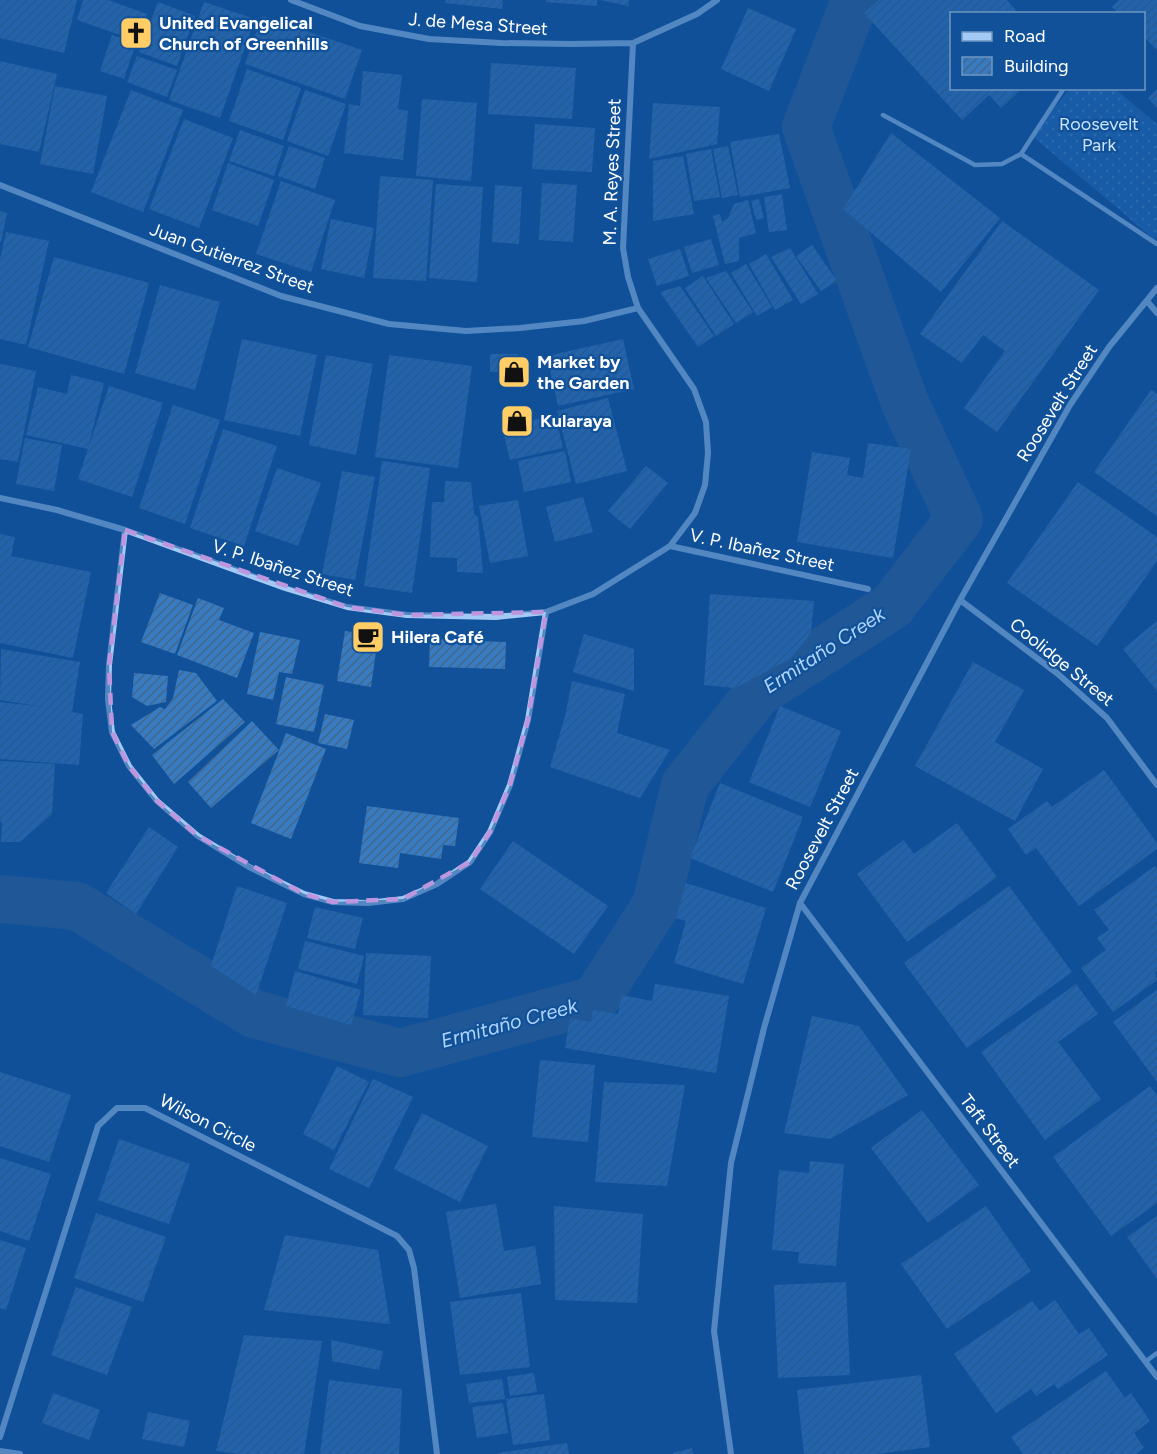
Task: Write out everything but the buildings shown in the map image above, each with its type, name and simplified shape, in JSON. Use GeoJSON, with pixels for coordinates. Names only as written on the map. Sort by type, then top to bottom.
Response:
{"type":"FeatureCollection","features":[{"type":"Feature","properties":{"kind":"street","name":"J. de Mesa Street"},"geometry":{"type":"LineString","coordinates":[[291,0],[360,26],[429,39],[501,43],[633,43]]}},
{"type":"Feature","properties":{"kind":"street"},"geometry":{"type":"LineString","coordinates":[[633,43],[697,14],[717,0]]}},
{"type":"Feature","properties":{"kind":"street","name":"M. A. Reyes Street"},"geometry":{"type":"LineString","coordinates":[[633,43],[623,248],[628,277],[638,308],[694,389],[705,422],[708,453],[705,485],[695,513],[670,546]]}},
{"type":"Feature","properties":{"kind":"street","name":"Juan Gutierrez Street"},"geometry":{"type":"LineString","coordinates":[[0,185],[281,296],[389,324],[466,331],[520,328],[584,321],[638,308]]}},
{"type":"Feature","properties":{"kind":"street","name":"Roosevelt Street"},"geometry":{"type":"LineString","coordinates":[[730,1454],[714,1330],[731,1163],[764,1028],[800,903],[960,600],[1070,405],[1109,347],[1157,288]]}},
{"type":"Feature","properties":{"kind":"street"},"geometry":{"type":"LineString","coordinates":[[1147,301],[1157,313]]}},
{"type":"Feature","properties":{"kind":"street","name":"V. P. Ibañez Street"},"geometry":{"type":"LineString","coordinates":[[0,498],[57,510],[125,530],[285,588],[347,607],[407,615],[496,617],[546,612],[593,594],[670,546],[868,589]]}},
{"type":"Feature","properties":{"kind":"street"},"geometry":{"type":"LineString","coordinates":[[125,530],[109,665],[108,699],[112,732],[129,766],[157,801],[198,836],[249,867],[304,894],[333,902],[368,903],[403,899],[437,884],[470,862],[490,832],[510,785],[528,720],[546,612]]}},
{"type":"Feature","properties":{"kind":"street","name":"Coolidge Street"},"geometry":{"type":"LineString","coordinates":[[960,600],[1058,674],[1107,718],[1157,785]]}},
{"type":"Feature","properties":{"kind":"street","name":"Taft Street"},"geometry":{"type":"LineString","coordinates":[[800,903],[1157,1377]]}},
{"type":"Feature","properties":{"kind":"street","name":"Wilson Circle"},"geometry":{"type":"LineString","coordinates":[[0,1437],[98,1126],[117,1108],[145,1108],[397,1236],[409,1250],[414,1268],[437,1454]]}},
{"type":"Feature","properties":{"kind":"street"},"geometry":{"type":"LineString","coordinates":[[0,1451],[20,1454]]}},
{"type":"Feature","properties":{"kind":"lane"},"geometry":{"type":"LineString","coordinates":[[883,115],[975,165],[1002,164],[1021,154],[1063,90]]}},
{"type":"Feature","properties":{"kind":"lane"},"geometry":{"type":"LineString","coordinates":[[1021,154],[1157,244]]}},
{"type":"Feature","properties":{"kind":"lane"},"geometry":{"type":"LineString","coordinates":[[1145,1362],[1157,1353]]}},
{"type":"Feature","properties":{"kind":"highlighted area"},"geometry":{"type":"Polygon","coordinates":[[[125,530],[347,607],[407,615],[546,612],[528,720],[510,785],[490,832],[470,862],[403,899],[333,902],[304,894],[198,836],[157,801],[129,766],[112,732],[109,665],[125,530]]]}},
{"type":"Feature","properties":{"kind":"green space","name":"Roosevelt Park"},"geometry":{"type":"Polygon","coordinates":[[[1069,90],[1116,90],[1157,124],[1157,238],[1155,240],[1031,135],[1069,90]]]}},
{"type":"Feature","properties":{"kind":"waterway","name":"Ermitaño Creek"},"geometry":{"type":"LineString","coordinates":[[0,899],[77,906],[254,1014],[400,1053],[595,1000],[656,905],[685,785],[757,694],[892,606],[959,519],[905,403],[806,127],[855,0]]}},
{"type":"Feature","properties":{"kind":"place","name":"United Evangelical Church of Greenhills"},"geometry":{"type":"Point","coordinates":[136,33]}},
{"type":"Feature","properties":{"kind":"place","name":"Market by the Garden"},"geometry":{"type":"Point","coordinates":[514,372]}},
{"type":"Feature","properties":{"kind":"place","name":"Kularaya"},"geometry":{"type":"Point","coordinates":[517,421]}},
{"type":"Feature","properties":{"kind":"place","name":"Hilera Café"},"geometry":{"type":"Point","coordinates":[368,637]}}]}
